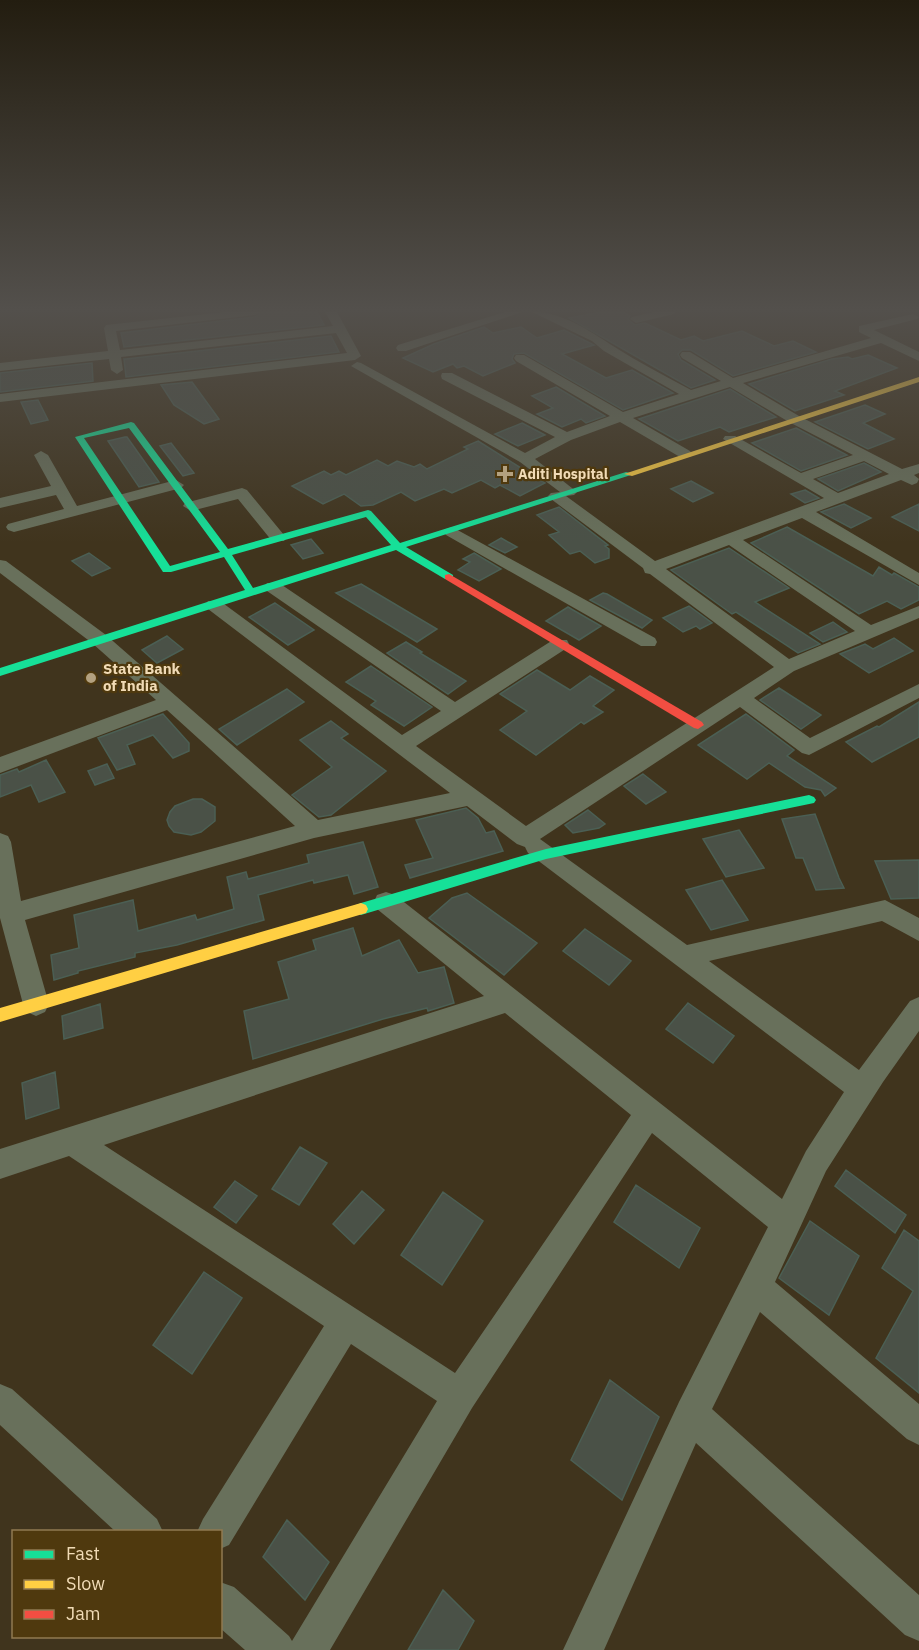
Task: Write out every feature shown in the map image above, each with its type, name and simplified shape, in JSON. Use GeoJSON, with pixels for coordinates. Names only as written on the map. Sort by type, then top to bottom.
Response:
{"type":"FeatureCollection","features":[{"type":"Feature","properties":{"kind":"street"},"geometry":{"type":"LineString","coordinates":[[0,398],[76,389]]}},
{"type":"Feature","properties":{"kind":"street"},"geometry":{"type":"LineString","coordinates":[[397,389],[525,459],[651,568],[787,667]]}},
{"type":"Feature","properties":{"kind":"street"},"geometry":{"type":"LineString","coordinates":[[471,389],[566,437]]}},
{"type":"Feature","properties":{"kind":"street"},"geometry":{"type":"LineString","coordinates":[[573,389],[685,454]]}},
{"type":"Feature","properties":{"kind":"street"},"geometry":{"type":"LineString","coordinates":[[680,389],[690,395]]}},
{"type":"Feature","properties":{"kind":"street"},"geometry":{"type":"LineString","coordinates":[[525,459],[566,437],[708,389]]}},
{"type":"Feature","properties":{"kind":"street"},"geometry":{"type":"LineString","coordinates":[[741,389],[794,419],[919,483]]}},
{"type":"Feature","properties":{"kind":"street"},"geometry":{"type":"LineString","coordinates":[[0,672],[99,639],[452,532],[888,389]]}},
{"type":"Feature","properties":{"kind":"street"},"geometry":{"type":"LineString","coordinates":[[432,409],[482,395]]}},
{"type":"Feature","properties":{"kind":"street"},"geometry":{"type":"LineString","coordinates":[[251,592],[226,553],[131,425],[79,437],[167,570],[226,553],[278,538],[368,513],[398,547],[698,725]]}},
{"type":"Feature","properties":{"kind":"street"},"geometry":{"type":"LineString","coordinates":[[730,439],[837,499]]}},
{"type":"Feature","properties":{"kind":"street"},"geometry":{"type":"LineString","coordinates":[[41,455],[73,512]]}},
{"type":"Feature","properties":{"kind":"street"},"geometry":{"type":"LineString","coordinates":[[801,478],[867,455]]}},
{"type":"Feature","properties":{"kind":"street"},"geometry":{"type":"LineString","coordinates":[[651,568],[919,468]]}},
{"type":"Feature","properties":{"kind":"street"},"geometry":{"type":"LineString","coordinates":[[14,527],[176,485]]}},
{"type":"Feature","properties":{"kind":"street"},"geometry":{"type":"LineString","coordinates":[[0,503],[60,489]]}},
{"type":"Feature","properties":{"kind":"street"},"geometry":{"type":"LineString","coordinates":[[191,506],[242,494],[278,538]]}},
{"type":"Feature","properties":{"kind":"street"},"geometry":{"type":"LineString","coordinates":[[804,512],[919,580]]}},
{"type":"Feature","properties":{"kind":"street"},"geometry":{"type":"LineString","coordinates":[[452,532],[648,642]]}},
{"type":"Feature","properties":{"kind":"street"},"geometry":{"type":"LineString","coordinates":[[731,539],[869,632]]}},
{"type":"Feature","properties":{"kind":"street"},"geometry":{"type":"LineString","coordinates":[[0,565],[99,639],[314,829]]}},
{"type":"Feature","properties":{"kind":"street"},"geometry":{"type":"LineString","coordinates":[[273,587],[455,711]]}},
{"type":"Feature","properties":{"kind":"street"},"geometry":{"type":"LineString","coordinates":[[214,605],[400,746],[863,1089]]}},
{"type":"Feature","properties":{"kind":"street"},"geometry":{"type":"LineString","coordinates":[[525,838],[787,667],[919,611]]}},
{"type":"Feature","properties":{"kind":"street"},"geometry":{"type":"LineString","coordinates":[[400,746],[560,644]]}},
{"type":"Feature","properties":{"kind":"street"},"geometry":{"type":"LineString","coordinates":[[741,698],[809,748],[919,690]]}},
{"type":"Feature","properties":{"kind":"street"},"geometry":{"type":"LineString","coordinates":[[0,765],[170,702]]}},
{"type":"Feature","properties":{"kind":"street"},"geometry":{"type":"LineString","coordinates":[[11,914],[314,829],[470,797]]}},
{"type":"Feature","properties":{"kind":"street"},"geometry":{"type":"LineString","coordinates":[[0,1015],[546,854],[809,800]]}},
{"type":"Feature","properties":{"kind":"street"},"geometry":{"type":"LineString","coordinates":[[0,842],[11,914],[36,1004]]}},
{"type":"Feature","properties":{"kind":"street"},"geometry":{"type":"LineString","coordinates":[[386,902],[787,1223]]}},
{"type":"Feature","properties":{"kind":"street"},"geometry":{"type":"LineString","coordinates":[[684,956],[885,910],[919,912]]}},
{"type":"Feature","properties":{"kind":"street"},"geometry":{"type":"LineString","coordinates":[[885,910],[919,931]]}},
{"type":"Feature","properties":{"kind":"street"},"geometry":{"type":"LineString","coordinates":[[0,1164],[508,1000]]}},
{"type":"Feature","properties":{"kind":"street"},"geometry":{"type":"LineString","coordinates":[[583,1650],[691,1414],[756,1287],[816,1161],[919,1009]]}},
{"type":"Feature","properties":{"kind":"street"},"geometry":{"type":"LineString","coordinates":[[308,1650],[460,1396],[649,1113]]}},
{"type":"Feature","properties":{"kind":"street"},"geometry":{"type":"LineString","coordinates":[[72,1141],[460,1396]]}},
{"type":"Feature","properties":{"kind":"street"},"geometry":{"type":"LineString","coordinates":[[756,1287],[919,1427]]}},
{"type":"Feature","properties":{"kind":"street"},"geometry":{"type":"LineString","coordinates":[[217,1530],[346,1320]]}},
{"type":"Feature","properties":{"kind":"street"},"geometry":{"type":"LineString","coordinates":[[0,1401],[142,1530]]}},
{"type":"Feature","properties":{"kind":"street"},"geometry":{"type":"LineString","coordinates":[[691,1414],[919,1621]]}},
{"type":"Feature","properties":{"kind":"street"},"geometry":{"type":"LineString","coordinates":[[222,1603],[275,1650]]}},
{"type":"Feature","properties":{"kind":"building"},"geometry":{"type":"Polygon","coordinates":[[[0,389],[25,389],[0,392],[0,389]]]}},
{"type":"Feature","properties":{"kind":"building"},"geometry":{"type":"Polygon","coordinates":[[[164,389],[197,389],[219,419],[204,424],[174,405],[164,389]]]}},
{"type":"Feature","properties":{"kind":"building"},"geometry":{"type":"Polygon","coordinates":[[[551,389],[559,389],[605,416],[586,423],[581,419],[562,427],[537,414],[553,408],[532,396],[551,389]]]}},
{"type":"Feature","properties":{"kind":"building"},"geometry":{"type":"Polygon","coordinates":[[[587,389],[666,389],[673,393],[623,410],[587,389]]]}},
{"type":"Feature","properties":{"kind":"building"},"geometry":{"type":"Polygon","coordinates":[[[730,389],[776,417],[729,432],[720,427],[678,441],[639,419],[730,389]]]}},
{"type":"Feature","properties":{"kind":"building"},"geometry":{"type":"Polygon","coordinates":[[[758,389],[840,389],[835,391],[844,395],[795,411],[758,389]]]}},
{"type":"Feature","properties":{"kind":"building"},"geometry":{"type":"Polygon","coordinates":[[[38,400],[48,420],[31,424],[21,402],[38,400]]]}},
{"type":"Feature","properties":{"kind":"building"},"geometry":{"type":"Polygon","coordinates":[[[865,405],[885,414],[863,423],[894,439],[868,449],[815,422],[865,405]]]}},
{"type":"Feature","properties":{"kind":"building"},"geometry":{"type":"Polygon","coordinates":[[[522,423],[545,435],[518,446],[495,434],[522,423]]]}},
{"type":"Feature","properties":{"kind":"building"},"geometry":{"type":"Polygon","coordinates":[[[796,428],[847,455],[801,471],[752,443],[796,428]]]}},
{"type":"Feature","properties":{"kind":"building"},"geometry":{"type":"Polygon","coordinates":[[[127,437],[159,482],[139,487],[108,441],[127,437]]]}},
{"type":"Feature","properties":{"kind":"building"},"geometry":{"type":"Polygon","coordinates":[[[478,441],[545,483],[520,496],[500,485],[495,488],[481,480],[452,493],[444,489],[415,501],[401,492],[373,505],[361,506],[344,494],[323,504],[292,486],[324,471],[331,475],[339,471],[346,475],[377,460],[388,466],[397,461],[414,467],[420,464],[427,469],[468,449],[464,447],[478,441]]]}},
{"type":"Feature","properties":{"kind":"building"},"geometry":{"type":"Polygon","coordinates":[[[171,443],[194,473],[183,476],[160,446],[171,443]]]}},
{"type":"Feature","properties":{"kind":"building"},"geometry":{"type":"Polygon","coordinates":[[[864,463],[881,472],[838,491],[818,479],[864,463]]]}},
{"type":"Feature","properties":{"kind":"building"},"geometry":{"type":"Polygon","coordinates":[[[691,481],[713,493],[693,502],[671,489],[691,481]]]}},
{"type":"Feature","properties":{"kind":"building"},"geometry":{"type":"Polygon","coordinates":[[[805,490],[819,498],[805,503],[791,494],[805,490]]]}},
{"type":"Feature","properties":{"kind":"building"},"geometry":{"type":"Polygon","coordinates":[[[844,504],[871,518],[851,528],[821,512],[844,504]]]}},
{"type":"Feature","properties":{"kind":"building"},"geometry":{"type":"Polygon","coordinates":[[[919,504],[919,531],[892,517],[919,504]]]}},
{"type":"Feature","properties":{"kind":"building"},"geometry":{"type":"Polygon","coordinates":[[[559,507],[608,545],[605,546],[609,549],[609,558],[595,563],[580,551],[570,554],[549,535],[559,532],[537,515],[559,507]]]}},
{"type":"Feature","properties":{"kind":"building"},"geometry":{"type":"Polygon","coordinates":[[[787,527],[873,576],[879,567],[892,575],[894,573],[919,587],[919,600],[901,609],[887,601],[859,614],[751,543],[787,527]]]}},
{"type":"Feature","properties":{"kind":"building"},"geometry":{"type":"Polygon","coordinates":[[[501,538],[517,547],[505,553],[489,545],[501,538]]]}},
{"type":"Feature","properties":{"kind":"building"},"geometry":{"type":"Polygon","coordinates":[[[311,539],[323,553],[303,559],[291,545],[311,539]]]}},
{"type":"Feature","properties":{"kind":"building"},"geometry":{"type":"Polygon","coordinates":[[[729,548],[789,588],[755,602],[820,644],[798,653],[736,612],[732,614],[671,570],[729,548]]]}},
{"type":"Feature","properties":{"kind":"building"},"geometry":{"type":"Polygon","coordinates":[[[89,553],[110,568],[92,576],[72,561],[89,553]]]}},
{"type":"Feature","properties":{"kind":"building"},"geometry":{"type":"Polygon","coordinates":[[[474,553],[501,569],[479,581],[458,570],[470,562],[463,559],[474,553]]]}},
{"type":"Feature","properties":{"kind":"building"},"geometry":{"type":"Polygon","coordinates":[[[361,584],[437,629],[417,642],[336,593],[361,584]]]}},
{"type":"Feature","properties":{"kind":"building"},"geometry":{"type":"Polygon","coordinates":[[[603,593],[652,620],[642,628],[590,600],[603,593]]]}},
{"type":"Feature","properties":{"kind":"building"},"geometry":{"type":"Polygon","coordinates":[[[275,603],[314,630],[288,645],[249,617],[275,603]]]}},
{"type":"Feature","properties":{"kind":"building"},"geometry":{"type":"Polygon","coordinates":[[[689,606],[712,623],[700,629],[696,626],[683,632],[663,618],[689,606]]]}},
{"type":"Feature","properties":{"kind":"building"},"geometry":{"type":"Polygon","coordinates":[[[568,607],[601,626],[579,640],[546,621],[568,607]]]}},
{"type":"Feature","properties":{"kind":"building"},"geometry":{"type":"Polygon","coordinates":[[[833,622],[847,632],[823,642],[810,633],[833,622]]]}},
{"type":"Feature","properties":{"kind":"building"},"geometry":{"type":"Polygon","coordinates":[[[167,636],[183,649],[157,663],[142,650],[167,636]]]}},
{"type":"Feature","properties":{"kind":"building"},"geometry":{"type":"Polygon","coordinates":[[[894,638],[913,651],[869,673],[840,654],[865,644],[873,649],[894,638]]]}},
{"type":"Feature","properties":{"kind":"building"},"geometry":{"type":"Polygon","coordinates":[[[406,642],[466,681],[448,694],[387,653],[406,642]]]}},
{"type":"Feature","properties":{"kind":"building"},"geometry":{"type":"Polygon","coordinates":[[[371,666],[432,707],[404,726],[371,705],[376,701],[346,682],[371,666]]]}},
{"type":"Feature","properties":{"kind":"building"},"geometry":{"type":"Polygon","coordinates":[[[537,670],[570,690],[590,676],[614,690],[593,706],[603,712],[584,724],[581,722],[536,755],[500,730],[527,711],[500,694],[537,670]]]}},
{"type":"Feature","properties":{"kind":"building"},"geometry":{"type":"Polygon","coordinates":[[[779,688],[821,715],[801,729],[760,700],[779,688]]]}},
{"type":"Feature","properties":{"kind":"building"},"geometry":{"type":"Polygon","coordinates":[[[287,689],[304,702],[237,745],[219,729],[287,689]]]}},
{"type":"Feature","properties":{"kind":"building"},"geometry":{"type":"Polygon","coordinates":[[[919,702],[919,737],[872,762],[846,742],[879,727],[919,702]]]}},
{"type":"Feature","properties":{"kind":"building"},"geometry":{"type":"Polygon","coordinates":[[[163,714],[189,743],[189,751],[173,758],[153,735],[127,745],[135,764],[117,770],[98,738],[163,714]]]}},
{"type":"Feature","properties":{"kind":"building"},"geometry":{"type":"Polygon","coordinates":[[[746,714],[794,750],[787,756],[836,788],[825,796],[821,790],[805,787],[769,763],[747,779],[698,745],[746,714]]]}},
{"type":"Feature","properties":{"kind":"building"},"geometry":{"type":"Polygon","coordinates":[[[331,721],[348,734],[341,738],[386,771],[331,815],[319,817],[292,795],[332,767],[300,740],[331,721]]]}},
{"type":"Feature","properties":{"kind":"building"},"geometry":{"type":"Polygon","coordinates":[[[46,760],[65,792],[39,802],[31,785],[0,797],[0,775],[17,769],[19,772],[46,760]]]}},
{"type":"Feature","properties":{"kind":"building"},"geometry":{"type":"Polygon","coordinates":[[[107,764],[114,778],[95,785],[88,771],[107,764]]]}},
{"type":"Feature","properties":{"kind":"building"},"geometry":{"type":"Polygon","coordinates":[[[643,774],[666,792],[646,804],[624,786],[643,774]]]}},
{"type":"Feature","properties":{"kind":"building"},"geometry":{"type":"Polygon","coordinates":[[[193,799],[202,799],[215,807],[215,821],[201,832],[191,835],[174,832],[167,820],[170,812],[175,806],[193,799]]]}},
{"type":"Feature","properties":{"kind":"building"},"geometry":{"type":"Polygon","coordinates":[[[466,808],[478,818],[486,833],[494,831],[503,851],[410,878],[405,865],[433,858],[416,820],[466,808]]]}},
{"type":"Feature","properties":{"kind":"building"},"geometry":{"type":"Polygon","coordinates":[[[588,810],[605,824],[599,828],[573,833],[565,825],[588,810]]]}},
{"type":"Feature","properties":{"kind":"building"},"geometry":{"type":"Polygon","coordinates":[[[815,814],[844,888],[816,890],[803,858],[796,858],[782,819],[815,814]]]}},
{"type":"Feature","properties":{"kind":"building"},"geometry":{"type":"Polygon","coordinates":[[[739,830],[764,868],[726,877],[703,839],[739,830]]]}},
{"type":"Feature","properties":{"kind":"building"},"geometry":{"type":"Polygon","coordinates":[[[363,842],[378,887],[354,894],[348,875],[314,883],[313,880],[258,895],[264,920],[177,945],[135,953],[135,957],[78,971],[78,973],[54,980],[51,955],[79,948],[74,915],[133,900],[138,931],[195,915],[197,920],[234,909],[227,877],[246,872],[248,879],[309,863],[307,855],[363,842]]]}},
{"type":"Feature","properties":{"kind":"building"},"geometry":{"type":"Polygon","coordinates":[[[919,860],[919,898],[891,899],[875,861],[919,860]]]}},
{"type":"Feature","properties":{"kind":"building"},"geometry":{"type":"Polygon","coordinates":[[[722,880],[748,920],[711,930],[686,890],[722,880]]]}},
{"type":"Feature","properties":{"kind":"building"},"geometry":{"type":"Polygon","coordinates":[[[467,893],[537,943],[504,975],[429,918],[452,898],[467,893]]]}},
{"type":"Feature","properties":{"kind":"building"},"geometry":{"type":"Polygon","coordinates":[[[353,928],[362,956],[399,940],[418,973],[444,967],[454,1003],[428,1011],[427,1008],[383,1019],[253,1059],[244,1011],[289,999],[278,962],[316,950],[313,940],[353,928]]]}},
{"type":"Feature","properties":{"kind":"building"},"geometry":{"type":"Polygon","coordinates":[[[585,929],[631,961],[609,985],[563,951],[585,929]]]}},
{"type":"Feature","properties":{"kind":"building"},"geometry":{"type":"Polygon","coordinates":[[[688,1003],[734,1036],[713,1063],[666,1029],[688,1003]]]}},
{"type":"Feature","properties":{"kind":"building"},"geometry":{"type":"Polygon","coordinates":[[[100,1004],[103,1028],[64,1039],[62,1016],[100,1004]]]}},
{"type":"Feature","properties":{"kind":"building"},"geometry":{"type":"Polygon","coordinates":[[[55,1072],[59,1108],[26,1119],[22,1083],[55,1072]]]}},
{"type":"Feature","properties":{"kind":"building"},"geometry":{"type":"Polygon","coordinates":[[[300,1147],[327,1163],[299,1205],[272,1189],[300,1147]]]}},
{"type":"Feature","properties":{"kind":"building"},"geometry":{"type":"Polygon","coordinates":[[[846,1170],[906,1215],[895,1233],[835,1186],[846,1170]]]}},
{"type":"Feature","properties":{"kind":"building"},"geometry":{"type":"Polygon","coordinates":[[[235,1181],[257,1196],[236,1223],[214,1207],[235,1181]]]}},
{"type":"Feature","properties":{"kind":"building"},"geometry":{"type":"Polygon","coordinates":[[[636,1185],[700,1228],[679,1268],[614,1222],[636,1185]]]}},
{"type":"Feature","properties":{"kind":"building"},"geometry":{"type":"Polygon","coordinates":[[[362,1191],[384,1210],[354,1244],[333,1224],[362,1191]]]}},
{"type":"Feature","properties":{"kind":"building"},"geometry":{"type":"Polygon","coordinates":[[[443,1192],[483,1221],[442,1285],[401,1255],[443,1192]]]}},
{"type":"Feature","properties":{"kind":"building"},"geometry":{"type":"Polygon","coordinates":[[[810,1221],[859,1256],[829,1315],[779,1278],[810,1221]]]}},
{"type":"Feature","properties":{"kind":"building"},"geometry":{"type":"Polygon","coordinates":[[[904,1230],[919,1241],[919,1393],[876,1358],[913,1291],[882,1268],[904,1230]]]}},
{"type":"Feature","properties":{"kind":"building"},"geometry":{"type":"Polygon","coordinates":[[[204,1272],[242,1298],[192,1374],[153,1345],[204,1272]]]}},
{"type":"Feature","properties":{"kind":"building"},"geometry":{"type":"Polygon","coordinates":[[[610,1380],[659,1417],[622,1500],[571,1460],[610,1380]]]}},
{"type":"Feature","properties":{"kind":"building"},"geometry":{"type":"Polygon","coordinates":[[[287,1520],[329,1562],[305,1600],[263,1557],[287,1520]]]}},
{"type":"Feature","properties":{"kind":"building"},"geometry":{"type":"Polygon","coordinates":[[[443,1590],[474,1621],[458,1650],[408,1650],[443,1590]]]}},
{"type":"Feature","properties":{"kind":"traffic: fast"},"geometry":{"type":"LineString","coordinates":[[251,592],[226,553],[131,425],[79,437],[167,570],[368,513],[398,547],[449,577]]}},
{"type":"Feature","properties":{"kind":"traffic: fast"},"geometry":{"type":"LineString","coordinates":[[0,672],[629,474]]}},
{"type":"Feature","properties":{"kind":"traffic: fast"},"geometry":{"type":"LineString","coordinates":[[361,909],[546,854],[809,800]]}},
{"type":"Feature","properties":{"kind":"traffic: slow"},"geometry":{"type":"LineString","coordinates":[[629,474],[888,389]]}},
{"type":"Feature","properties":{"kind":"traffic: slow"},"geometry":{"type":"LineString","coordinates":[[0,1015],[361,909]]}},
{"type":"Feature","properties":{"kind":"traffic: jam"},"geometry":{"type":"LineString","coordinates":[[449,577],[698,725]]}},
{"type":"Feature","properties":{"kind":"place","name":"Aditi Hospital"},"geometry":{"type":"Point","coordinates":[505,474]}},
{"type":"Feature","properties":{"kind":"place","name":"State Bank of India"},"geometry":{"type":"Point","coordinates":[91,678]}}]}
